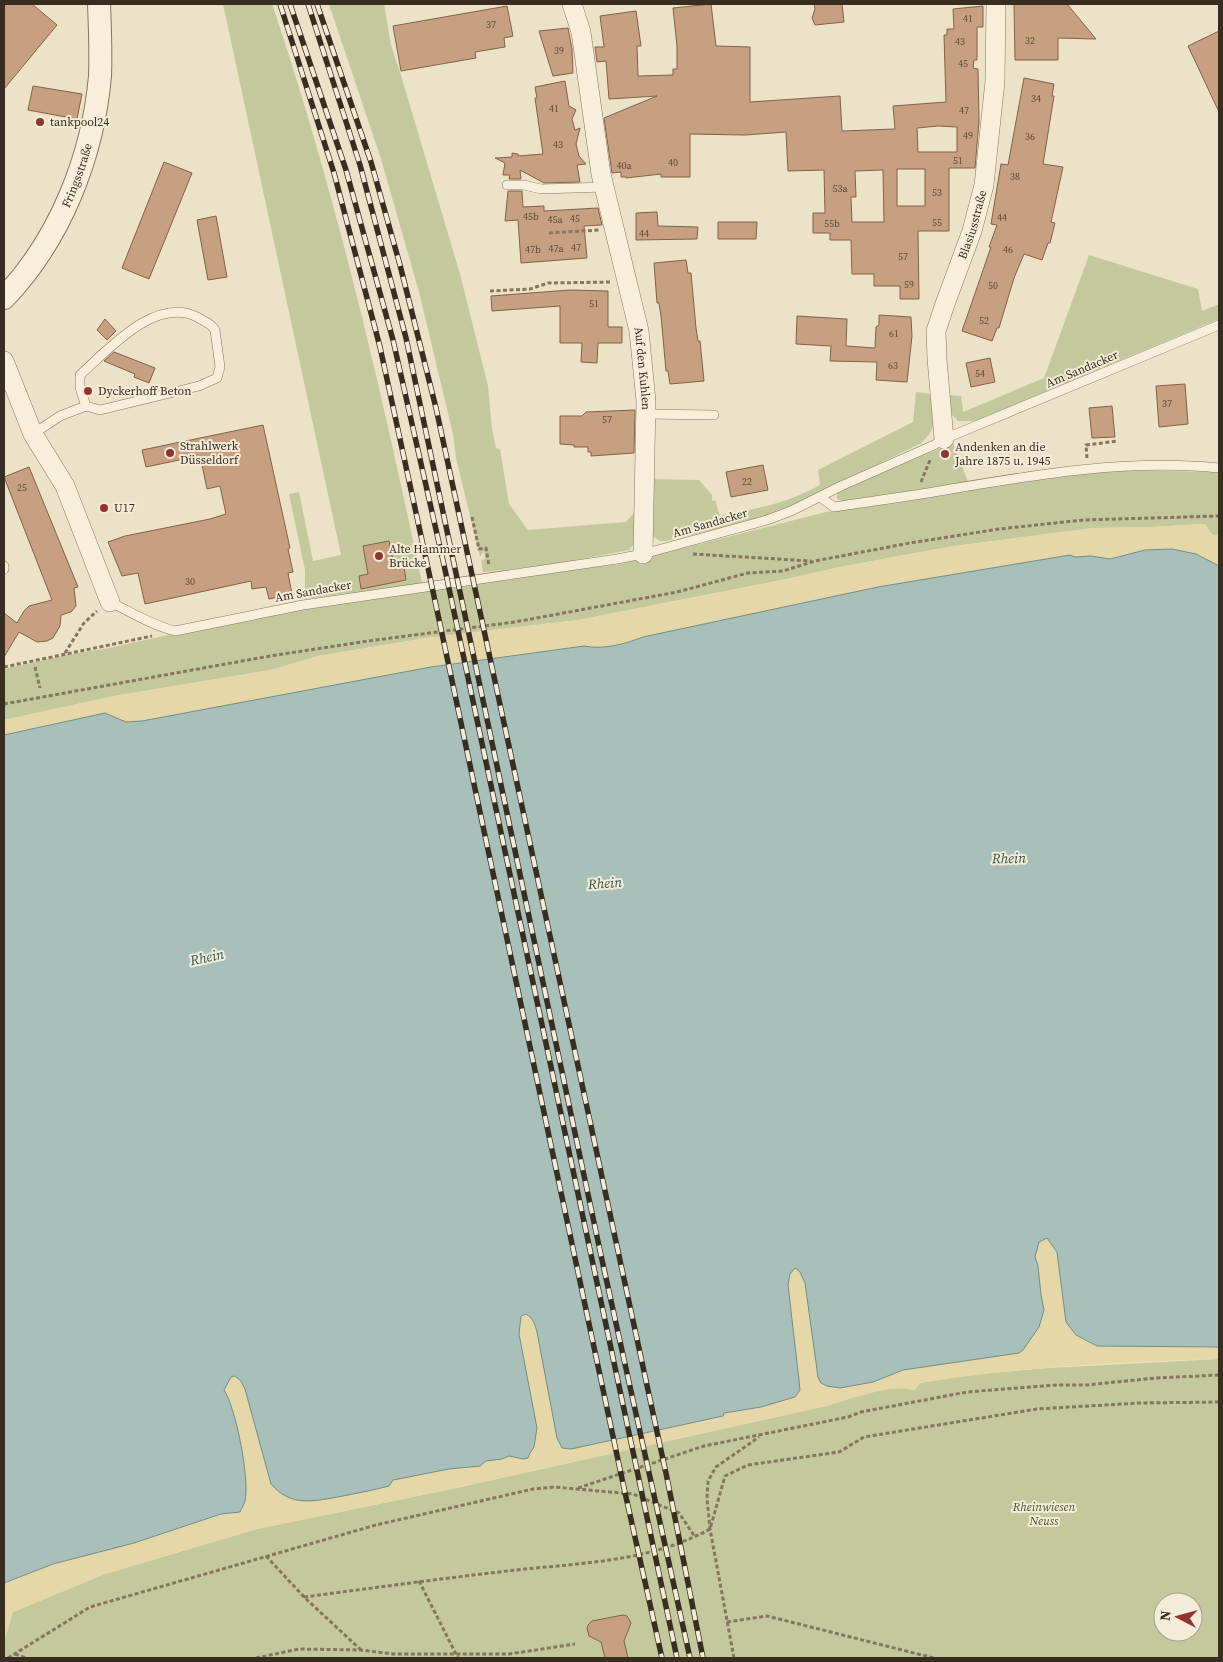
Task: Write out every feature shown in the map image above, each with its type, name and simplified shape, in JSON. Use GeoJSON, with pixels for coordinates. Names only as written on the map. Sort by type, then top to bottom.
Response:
{"type":"FeatureCollection","features":[{"type":"Feature","properties":{"kind":"street","name":"Fringsstraße"},"geometry":{"type":"LineString","coordinates":[[4,298],[20,280],[45,244],[61,216],[81,170],[90,134],[100,77],[99,4]]}},
{"type":"Feature","properties":{"kind":"street","name":"Auf den Kuhlen"},"geometry":{"type":"LineString","coordinates":[[572,4],[581,32],[604,187],[639,331],[645,384],[646,414],[643,554]]}},
{"type":"Feature","properties":{"kind":"street","name":"Blasiusstraße"},"geometry":{"type":"LineString","coordinates":[[939,442],[936,331],[944,304],[972,231],[984,185],[995,89],[996,4]]}},
{"type":"Feature","properties":{"kind":"street"},"geometry":{"type":"LineString","coordinates":[[4,361],[33,434],[65,486],[110,602]]}},
{"type":"Feature","properties":{"kind":"lane"},"geometry":{"type":"LineString","coordinates":[[506,185],[524,184],[541,189],[604,187]]}},
{"type":"Feature","properties":{"kind":"lane"},"geometry":{"type":"LineString","coordinates":[[33,434],[60,416],[86,406],[100,410],[199,386],[217,378],[220,367],[212,325],[188,313],[162,314],[137,325],[80,375],[80,388],[86,406]]}},
{"type":"Feature","properties":{"kind":"lane","name":"Am Sandacker"},"geometry":{"type":"LineString","coordinates":[[175,631],[303,605],[617,559],[672,547],[767,520],[939,442],[1219,325]]}},
{"type":"Feature","properties":{"kind":"lane"},"geometry":{"type":"LineString","coordinates":[[646,414],[714,415]]}},
{"type":"Feature","properties":{"kind":"lane"},"geometry":{"type":"LineString","coordinates":[[820,497],[834,506],[1087,469],[1160,466],[1219,468]]}},
{"type":"Feature","properties":{"kind":"lane"},"geometry":{"type":"LineString","coordinates":[[110,602],[156,625],[175,631]]}},
{"type":"Feature","properties":{"kind":"path"},"geometry":{"type":"LineString","coordinates":[[549,233],[614,229]]}},
{"type":"Feature","properties":{"kind":"path"},"geometry":{"type":"LineString","coordinates":[[490,291],[530,290],[548,283],[627,281]]}},
{"type":"Feature","properties":{"kind":"path"},"geometry":{"type":"LineString","coordinates":[[1087,469],[1086,445],[1118,441]]}},
{"type":"Feature","properties":{"kind":"path"},"geometry":{"type":"LineString","coordinates":[[916,494],[939,442]]}},
{"type":"Feature","properties":{"kind":"path"},"geometry":{"type":"LineString","coordinates":[[4,704],[270,656],[515,622],[677,592],[748,573],[782,571],[814,561],[999,529],[1084,520],[1219,516]]}},
{"type":"Feature","properties":{"kind":"path"},"geometry":{"type":"LineString","coordinates":[[472,517],[479,549],[486,548],[492,576]]}},
{"type":"Feature","properties":{"kind":"path"},"geometry":{"type":"LineString","coordinates":[[672,547],[678,552],[711,556],[814,561]]}},
{"type":"Feature","properties":{"kind":"path"},"geometry":{"type":"LineString","coordinates":[[65,654],[84,623],[110,602]]}},
{"type":"Feature","properties":{"kind":"path"},"geometry":{"type":"LineString","coordinates":[[4,667],[109,647],[175,631]]}},
{"type":"Feature","properties":{"kind":"path"},"geometry":{"type":"LineString","coordinates":[[35,667],[40,688]]}},
{"type":"Feature","properties":{"kind":"path"},"geometry":{"type":"LineString","coordinates":[[577,1489],[704,1446],[848,1417],[861,1412],[967,1392],[1219,1375]]}},
{"type":"Feature","properties":{"kind":"path"},"geometry":{"type":"LineString","coordinates":[[304,1597],[419,1581],[632,1557],[694,1537],[710,1529],[725,1476],[748,1465],[839,1452],[864,1437],[1037,1409],[1139,1403],[1219,1402]]}},
{"type":"Feature","properties":{"kind":"path"},"geometry":{"type":"LineString","coordinates":[[734,1658],[710,1529],[706,1498],[708,1481],[716,1467],[761,1435]]}},
{"type":"Feature","properties":{"kind":"path"},"geometry":{"type":"LineString","coordinates":[[8,1658],[90,1607],[376,1525],[533,1489],[554,1487],[633,1494],[679,1513],[694,1537]]}},
{"type":"Feature","properties":{"kind":"path"},"geometry":{"type":"LineString","coordinates":[[266,1556],[304,1597],[361,1650]]}},
{"type":"Feature","properties":{"kind":"path"},"geometry":{"type":"LineString","coordinates":[[419,1581],[457,1656]]}},
{"type":"Feature","properties":{"kind":"path"},"geometry":{"type":"LineString","coordinates":[[727,1622],[767,1616],[934,1658]]}},
{"type":"Feature","properties":{"kind":"path"},"geometry":{"type":"LineString","coordinates":[[256,1658],[299,1649],[361,1650],[393,1654],[457,1656],[509,1654],[575,1644]]}},
{"type":"Feature","properties":{"kind":"path"},"geometry":{"type":"LineString","coordinates":[[14,1654],[26,1658]]}},
{"type":"Feature","properties":{"kind":"green space"},"geometry":{"type":"Polygon","coordinates":[[[223,4],[272,4],[317,147],[356,291],[422,583],[305,599],[305,570],[289,494],[299,492],[313,561],[341,555],[223,4]]]}},
{"type":"Feature","properties":{"kind":"green space"},"geometry":{"type":"Polygon","coordinates":[[[329,4],[384,4],[391,45],[460,274],[488,386],[492,429],[496,448],[500,449],[509,504],[528,530],[626,522],[640,506],[636,541],[629,550],[550,565],[483,572],[481,560],[485,559],[484,551],[480,557],[419,292],[381,159],[329,4]]]}},
{"type":"Feature","properties":{"kind":"green space"},"geometry":{"type":"Polygon","coordinates":[[[1089,255],[1198,289],[1202,311],[1219,304],[1219,319],[975,421],[958,421],[950,413],[948,395],[961,396],[963,412],[1044,378],[1089,255]]]}},
{"type":"Feature","properties":{"kind":"green space"},"geometry":{"type":"Polygon","coordinates":[[[916,392],[933,394],[933,426],[931,432],[921,443],[802,502],[764,518],[666,541],[660,541],[651,535],[649,479],[699,480],[712,495],[712,501],[715,500],[720,516],[783,501],[820,485],[818,470],[913,422],[916,392]]]}},
{"type":"Feature","properties":{"kind":"green space"},"geometry":{"type":"Polygon","coordinates":[[[953,443],[968,482],[844,501],[837,498],[837,492],[840,490],[953,443]]]}},
{"type":"Feature","properties":{"kind":"green space"},"geometry":{"type":"Polygon","coordinates":[[[1114,470],[1219,472],[1219,536],[1212,535],[1205,524],[1093,528],[948,547],[578,620],[426,638],[318,656],[271,670],[114,696],[4,720],[4,669],[66,655],[109,648],[304,605],[483,579],[620,564],[826,512],[910,501],[979,488],[1114,470]]]}},
{"type":"Feature","properties":{"kind":"green space","name":"Rheinwiesen Neuss"},"geometry":{"type":"Polygon","coordinates":[[[1219,1359],[1219,1658],[4,1658],[4,1642],[13,1612],[105,1574],[257,1529],[447,1490],[826,1406],[882,1390],[904,1388],[913,1390],[920,1383],[968,1375],[1049,1368],[1219,1359]]]}},
{"type":"Feature","properties":{"kind":"sand"},"geometry":{"type":"Polygon","coordinates":[[[1205,524],[1212,534],[1219,536],[1219,566],[1196,554],[1129,553],[1110,559],[1091,556],[1075,557],[878,587],[643,637],[614,646],[584,647],[431,667],[142,721],[126,722],[86,717],[4,735],[4,720],[114,696],[271,670],[318,656],[426,638],[578,620],[948,547],[1093,528],[1205,524]]]}},
{"type":"Feature","properties":{"kind":"sand"},"geometry":{"type":"Polygon","coordinates":[[[1048,1238],[1057,1252],[1066,1322],[1132,1347],[1219,1347],[1219,1359],[1069,1366],[957,1377],[920,1383],[913,1390],[904,1388],[882,1390],[826,1406],[447,1490],[257,1529],[105,1574],[13,1612],[4,1642],[4,1583],[53,1564],[221,1514],[240,1512],[237,1432],[230,1402],[224,1390],[230,1377],[235,1376],[241,1381],[245,1389],[271,1484],[389,1486],[393,1480],[449,1469],[480,1466],[486,1461],[509,1456],[523,1459],[529,1453],[537,1428],[519,1334],[521,1316],[526,1314],[530,1317],[537,1332],[557,1438],[674,1426],[723,1416],[723,1413],[761,1407],[795,1397],[799,1380],[788,1285],[789,1274],[795,1268],[804,1282],[807,1293],[815,1349],[822,1364],[840,1388],[895,1374],[903,1370],[1019,1353],[1044,1310],[1035,1256],[1039,1242],[1048,1238]]]}},
{"type":"Feature","properties":{"kind":"water","name":"Rhein"},"geometry":{"type":"Polygon","coordinates":[[[1172,549],[1196,554],[1219,566],[1219,1347],[1097,1346],[1076,1335],[1066,1322],[1057,1252],[1047,1238],[1039,1242],[1035,1257],[1044,1310],[1039,1327],[1019,1353],[903,1370],[873,1382],[840,1388],[827,1386],[821,1383],[818,1377],[805,1283],[800,1272],[795,1268],[790,1274],[788,1285],[800,1390],[795,1397],[761,1407],[724,1413],[723,1416],[571,1449],[562,1448],[557,1438],[537,1332],[530,1317],[526,1314],[521,1316],[519,1334],[537,1428],[534,1447],[528,1458],[523,1459],[509,1456],[486,1461],[480,1466],[449,1469],[393,1480],[389,1486],[360,1493],[313,1501],[295,1500],[279,1492],[271,1484],[245,1389],[241,1381],[235,1376],[231,1377],[224,1390],[233,1412],[244,1461],[246,1491],[245,1501],[240,1512],[221,1514],[134,1543],[53,1564],[4,1583],[4,735],[105,713],[126,722],[142,721],[431,667],[584,646],[614,646],[643,637],[878,587],[1070,555],[1110,559],[1145,550],[1172,549]]]}},
{"type":"Feature","properties":{"kind":"building"},"geometry":{"type":"Polygon","coordinates":[[[4,4],[32,4],[57,25],[4,89],[4,4]]]}},
{"type":"Feature","properties":{"kind":"building"},"geometry":{"type":"Polygon","coordinates":[[[711,4],[716,46],[750,47],[750,102],[840,96],[842,131],[895,129],[893,106],[946,102],[944,35],[947,35],[947,29],[954,29],[953,9],[983,6],[983,27],[977,27],[977,60],[974,60],[973,68],[978,69],[979,122],[975,168],[949,168],[949,231],[918,231],[919,299],[900,299],[900,286],[874,286],[874,274],[852,274],[851,240],[830,240],[830,233],[813,233],[813,213],[825,213],[824,170],[788,171],[786,132],[745,135],[690,134],[690,177],[661,177],[661,174],[626,178],[621,177],[621,172],[612,173],[604,118],[657,96],[609,99],[606,61],[597,62],[595,47],[604,47],[600,16],[636,11],[641,46],[637,46],[638,76],[673,75],[673,69],[677,69],[677,46],[673,8],[711,4]],[[957,127],[917,128],[918,152],[957,152],[957,127]],[[897,169],[897,206],[925,206],[925,169],[897,169]],[[883,170],[855,171],[856,197],[851,197],[852,222],[884,222],[883,170]]]}},
{"type":"Feature","properties":{"kind":"building"},"geometry":{"type":"Polygon","coordinates":[[[814,4],[842,4],[844,22],[815,25],[812,18],[815,9],[814,4]]]}},
{"type":"Feature","properties":{"kind":"building"},"geometry":{"type":"Polygon","coordinates":[[[1014,4],[1067,4],[1096,39],[1058,38],[1058,60],[1015,60],[1014,4]]]}},
{"type":"Feature","properties":{"kind":"building"},"geometry":{"type":"Polygon","coordinates":[[[507,6],[513,36],[504,38],[505,47],[475,52],[476,58],[401,71],[393,26],[507,6]]]}},
{"type":"Feature","properties":{"kind":"building"},"geometry":{"type":"Polygon","coordinates":[[[568,28],[572,49],[573,73],[553,76],[539,31],[568,28]]]}},
{"type":"Feature","properties":{"kind":"building"},"geometry":{"type":"Polygon","coordinates":[[[1219,31],[1219,112],[1188,46],[1219,31]]]}},
{"type":"Feature","properties":{"kind":"building"},"geometry":{"type":"Polygon","coordinates":[[[1024,78],[1054,84],[1052,96],[1054,96],[1043,164],[1063,167],[1051,222],[1055,223],[1050,243],[1048,243],[1042,260],[1024,254],[1014,278],[999,328],[997,328],[992,341],[962,331],[997,225],[991,224],[1001,164],[1008,165],[1024,78]]]}},
{"type":"Feature","properties":{"kind":"building"},"geometry":{"type":"Polygon","coordinates":[[[565,81],[569,106],[576,110],[572,119],[575,130],[580,128],[576,144],[579,156],[586,164],[577,165],[580,182],[544,183],[520,170],[521,179],[509,179],[510,175],[503,175],[505,163],[495,158],[512,157],[512,153],[518,154],[518,156],[543,154],[535,87],[565,81]]]}},
{"type":"Feature","properties":{"kind":"building"},"geometry":{"type":"Polygon","coordinates":[[[33,86],[82,94],[77,119],[28,110],[33,86]]]}},
{"type":"Feature","properties":{"kind":"building"},"geometry":{"type":"Polygon","coordinates":[[[164,162],[192,173],[149,279],[122,268],[164,162]]]}},
{"type":"Feature","properties":{"kind":"building"},"geometry":{"type":"Polygon","coordinates":[[[508,191],[522,191],[523,207],[544,206],[544,211],[598,208],[602,225],[584,226],[587,258],[521,263],[518,220],[505,221],[508,191]]]}},
{"type":"Feature","properties":{"kind":"building"},"geometry":{"type":"Polygon","coordinates":[[[657,212],[658,226],[698,227],[697,239],[636,240],[636,213],[657,212]]]}},
{"type":"Feature","properties":{"kind":"building"},"geometry":{"type":"Polygon","coordinates":[[[216,216],[227,277],[208,280],[197,220],[216,216]]]}},
{"type":"Feature","properties":{"kind":"building"},"geometry":{"type":"Polygon","coordinates":[[[718,222],[757,222],[756,239],[718,239],[718,222]]]}},
{"type":"Feature","properties":{"kind":"building"},"geometry":{"type":"Polygon","coordinates":[[[686,260],[688,273],[691,273],[696,328],[698,341],[700,341],[704,381],[670,384],[668,371],[666,371],[659,303],[657,303],[654,263],[686,260]]]}},
{"type":"Feature","properties":{"kind":"building"},"geometry":{"type":"Polygon","coordinates":[[[570,290],[608,291],[608,327],[622,327],[622,343],[598,343],[597,363],[581,362],[582,343],[560,343],[560,306],[492,311],[491,296],[570,290]]]}},
{"type":"Feature","properties":{"kind":"building"},"geometry":{"type":"Polygon","coordinates":[[[879,315],[911,317],[912,336],[907,382],[876,380],[877,362],[830,361],[831,346],[796,344],[797,316],[847,319],[846,346],[875,348],[876,327],[879,325],[879,315]]]}},
{"type":"Feature","properties":{"kind":"building"},"geometry":{"type":"Polygon","coordinates":[[[105,319],[116,331],[107,340],[97,330],[105,319]]]}},
{"type":"Feature","properties":{"kind":"building"},"geometry":{"type":"Polygon","coordinates":[[[114,352],[155,368],[149,383],[134,377],[135,374],[104,361],[114,352]]]}},
{"type":"Feature","properties":{"kind":"building"},"geometry":{"type":"Polygon","coordinates":[[[990,358],[995,382],[971,387],[966,363],[990,358]]]}},
{"type":"Feature","properties":{"kind":"building"},"geometry":{"type":"Polygon","coordinates":[[[1185,384],[1188,424],[1159,427],[1156,386],[1185,384]]]}},
{"type":"Feature","properties":{"kind":"building"},"geometry":{"type":"Polygon","coordinates":[[[1112,406],[1115,437],[1092,438],[1089,408],[1112,406]]]}},
{"type":"Feature","properties":{"kind":"building"},"geometry":{"type":"Polygon","coordinates":[[[635,410],[634,453],[591,456],[591,452],[588,452],[588,447],[560,444],[560,416],[582,416],[586,412],[635,410]]]}},
{"type":"Feature","properties":{"kind":"building"},"geometry":{"type":"Polygon","coordinates":[[[263,425],[290,548],[288,549],[293,572],[288,573],[292,594],[269,599],[266,587],[252,589],[251,581],[145,604],[138,573],[122,576],[108,542],[125,536],[226,514],[220,486],[207,489],[201,460],[185,463],[184,459],[146,467],[142,450],[263,425]]]}},
{"type":"Feature","properties":{"kind":"building"},"geometry":{"type":"Polygon","coordinates":[[[763,465],[768,490],[731,497],[726,472],[763,465]]]}},
{"type":"Feature","properties":{"kind":"building"},"geometry":{"type":"Polygon","coordinates":[[[29,467],[78,587],[74,588],[76,606],[71,612],[61,615],[60,626],[53,638],[37,642],[19,632],[4,657],[4,613],[17,623],[29,606],[52,600],[4,477],[29,467]]]}},
{"type":"Feature","properties":{"kind":"building","name":"Alte Hammer Brücke"},"geometry":{"type":"Polygon","coordinates":[[[389,541],[395,569],[404,567],[406,580],[361,589],[359,576],[368,574],[363,546],[389,541]]]}},
{"type":"Feature","properties":{"kind":"building"},"geometry":{"type":"Polygon","coordinates":[[[623,1615],[627,1616],[631,1623],[624,1641],[628,1658],[605,1658],[601,1642],[589,1636],[588,1625],[592,1621],[623,1615]]]}},
{"type":"Feature","properties":{"kind":"railway"},"geometry":{"type":"LineString","coordinates":[[280,4],[334,173],[380,347],[662,1658]]}},
{"type":"Feature","properties":{"kind":"railway"},"geometry":{"type":"LineString","coordinates":[[290,4],[346,170],[393,340],[444,565],[677,1658]]}},
{"type":"Feature","properties":{"kind":"railway"},"geometry":{"type":"LineString","coordinates":[[308,4],[360,165],[406,338],[602,1260],[690,1658]]}},
{"type":"Feature","properties":{"kind":"railway"},"geometry":{"type":"LineString","coordinates":[[317,4],[371,162],[400,265],[436,408],[667,1478],[703,1658]]}},
{"type":"Feature","properties":{"kind":"place","name":"tankpool24"},"geometry":{"type":"Point","coordinates":[40,122]}},
{"type":"Feature","properties":{"kind":"place","name":"Dyckerhoff Beton"},"geometry":{"type":"Point","coordinates":[88,391]}},
{"type":"Feature","properties":{"kind":"place","name":"Strahlwerk Düsseldorf"},"geometry":{"type":"Point","coordinates":[170,453]}},
{"type":"Feature","properties":{"kind":"place","name":"Andenken an die Jahre 1875 u. 1945"},"geometry":{"type":"Point","coordinates":[945,454]}},
{"type":"Feature","properties":{"kind":"place","name":"U17"},"geometry":{"type":"Point","coordinates":[104,508]}},
{"type":"Feature","properties":{"kind":"place","name":"Alte Hammer Brücke"},"geometry":{"type":"Point","coordinates":[379,556]}}]}
